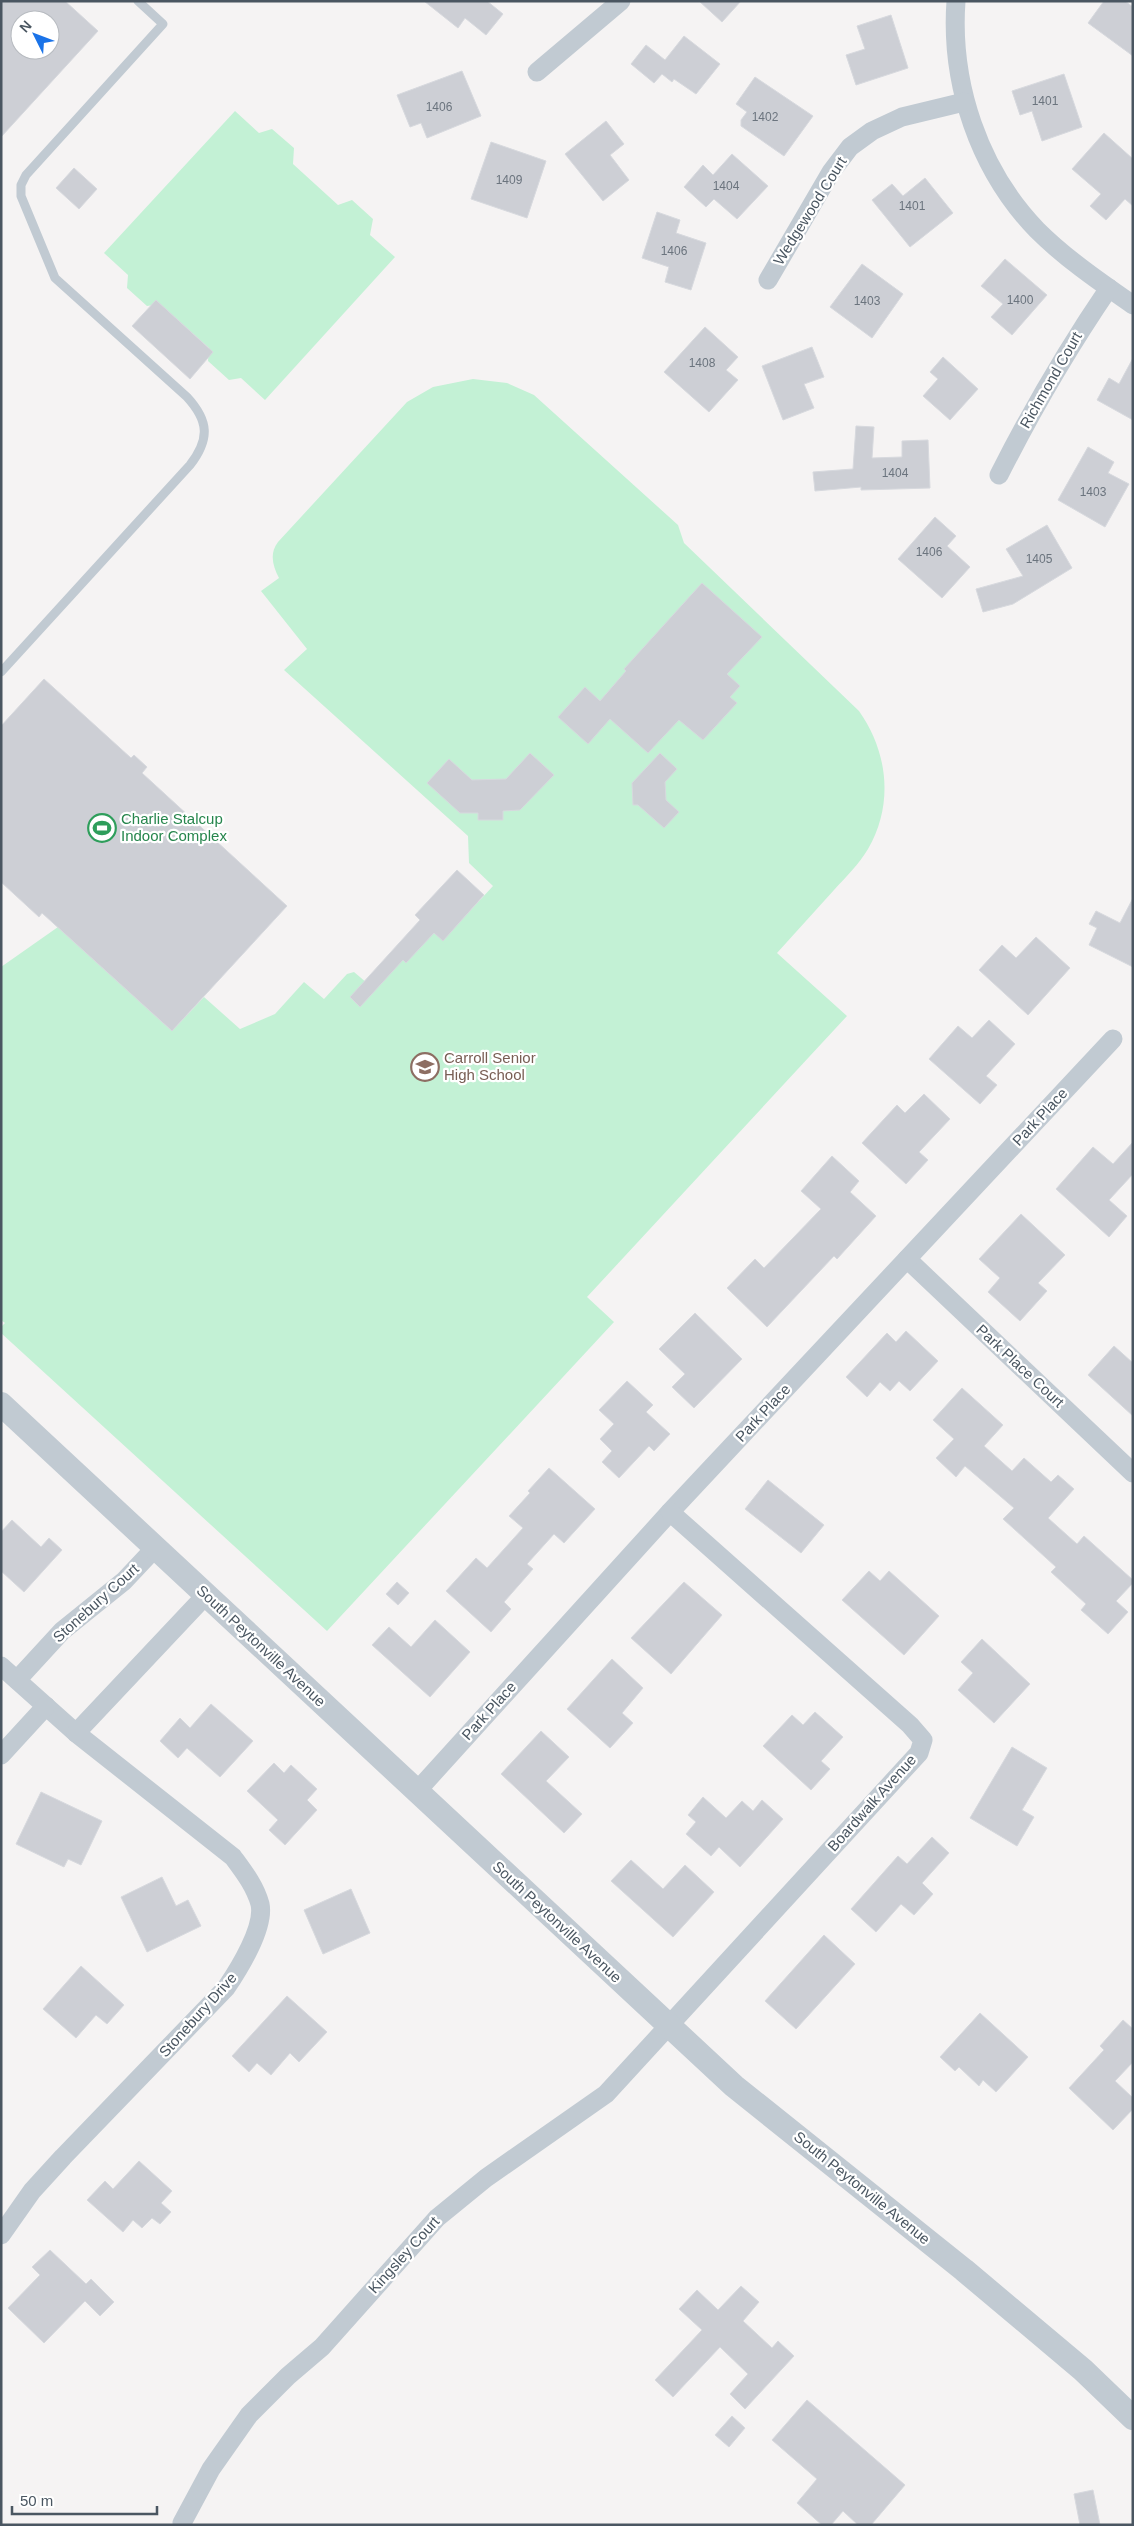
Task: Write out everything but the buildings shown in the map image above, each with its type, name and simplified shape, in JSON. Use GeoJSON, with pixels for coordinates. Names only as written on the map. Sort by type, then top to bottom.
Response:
{"type":"FeatureCollection","features":[{"type":"Feature","properties":{"kind":"street"},"geometry":{"type":"LineString","coordinates":[[536,72],[621,1]]}},
{"type":"Feature","properties":{"kind":"street"},"geometry":{"type":"LineString","coordinates":[[956,1],[958,73],[964,102],[984,152],[1003,186],[1025,216],[1053,244],[1133,305]]}},
{"type":"Feature","properties":{"kind":"street","name":"Wedgewood Court"},"geometry":{"type":"LineString","coordinates":[[768,280],[831,172],[850,147],[872,131],[902,117],[964,102]]}},
{"type":"Feature","properties":{"kind":"street","name":"Richmond Court"},"geometry":{"type":"LineString","coordinates":[[999,475],[1030,414],[1074,339],[1109,288]]}},
{"type":"Feature","properties":{"kind":"street","name":"Park Place"},"geometry":{"type":"LineString","coordinates":[[417,1791],[670,1512],[1113,1039]]}},
{"type":"Feature","properties":{"kind":"street","name":"Park Place Court"},"geometry":{"type":"LineString","coordinates":[[907,1259],[1133,1473]]}},
{"type":"Feature","properties":{"kind":"street","name":"South Peytonville Avenue"},"geometry":{"type":"LineString","coordinates":[[1,1404],[667,2026],[734,2086],[964,2270],[1083,2370],[1133,2418]]}},
{"type":"Feature","properties":{"kind":"street","name":"Boardwalk Avenue"},"geometry":{"type":"LineString","coordinates":[[667,2026],[919,1753],[923,1740],[910,1725],[670,1512]]}},
{"type":"Feature","properties":{"kind":"street","name":"Stonebury Court"},"geometry":{"type":"LineString","coordinates":[[17,1680],[62,1631],[124,1581],[155,1548]]}},
{"type":"Feature","properties":{"kind":"street"},"geometry":{"type":"LineString","coordinates":[[76,1734],[206,1595]]}},
{"type":"Feature","properties":{"kind":"street","name":"Stonebury Drive"},"geometry":{"type":"LineString","coordinates":[[1,1666],[76,1734],[233,1857],[251,1881],[260,1906],[255,1935],[244,1962],[226,1988],[32,2191],[1,2235]]}},
{"type":"Feature","properties":{"kind":"street"},"geometry":{"type":"LineString","coordinates":[[1,1756],[46,1706]]}},
{"type":"Feature","properties":{"kind":"street","name":"Kingsley Court"},"geometry":{"type":"LineString","coordinates":[[182,2522],[211,2469],[249,2415],[288,2376],[322,2347],[437,2218],[486,2178],[606,2094],[667,2026]]}},
{"type":"Feature","properties":{"kind":"lane"},"geometry":{"type":"LineString","coordinates":[[1,672],[190,465],[200,451],[204,436],[199,412],[187,397],[54,277],[21,196],[21,185],[26,175],[163,24],[138,1]]}},
{"type":"Feature","properties":{"kind":"green space"},"geometry":{"type":"Polygon","coordinates":[[[235,111],[259,133],[272,129],[294,148],[293,164],[338,205],[352,200],[373,219],[370,235],[395,257],[265,400],[241,378],[229,380],[208,361],[209,348],[160,304],[147,306],[127,288],[128,275],[104,253],[235,111]]]}},
{"type":"Feature","properties":{"kind":"green space"},"geometry":{"type":"Polygon","coordinates":[[[473,379],[507,383],[534,395],[678,525],[684,543],[859,711],[869,727],[881,761],[884,779],[882,814],[876,832],[864,855],[777,953],[847,1016],[587,1297],[614,1322],[327,1631],[1,1333],[1,1327],[5,1323],[1,1320],[1,967],[58,927],[172,1031],[204,997],[240,1029],[275,1014],[304,982],[324,999],[347,974],[354,972],[367,983],[428,927],[443,940],[493,886],[469,863],[468,836],[284,670],[307,649],[261,591],[279,578],[273,560],[275,546],[278,542],[407,402],[433,387],[473,379]]]}},
{"type":"Feature","properties":{"kind":"place","name":"Charlie Stalcup Indoor Complex"},"geometry":{"type":"Point","coordinates":[102,828]}},
{"type":"Feature","properties":{"kind":"place","name":"Carroll Senior High School"},"geometry":{"type":"Point","coordinates":[425,1067]}}]}
